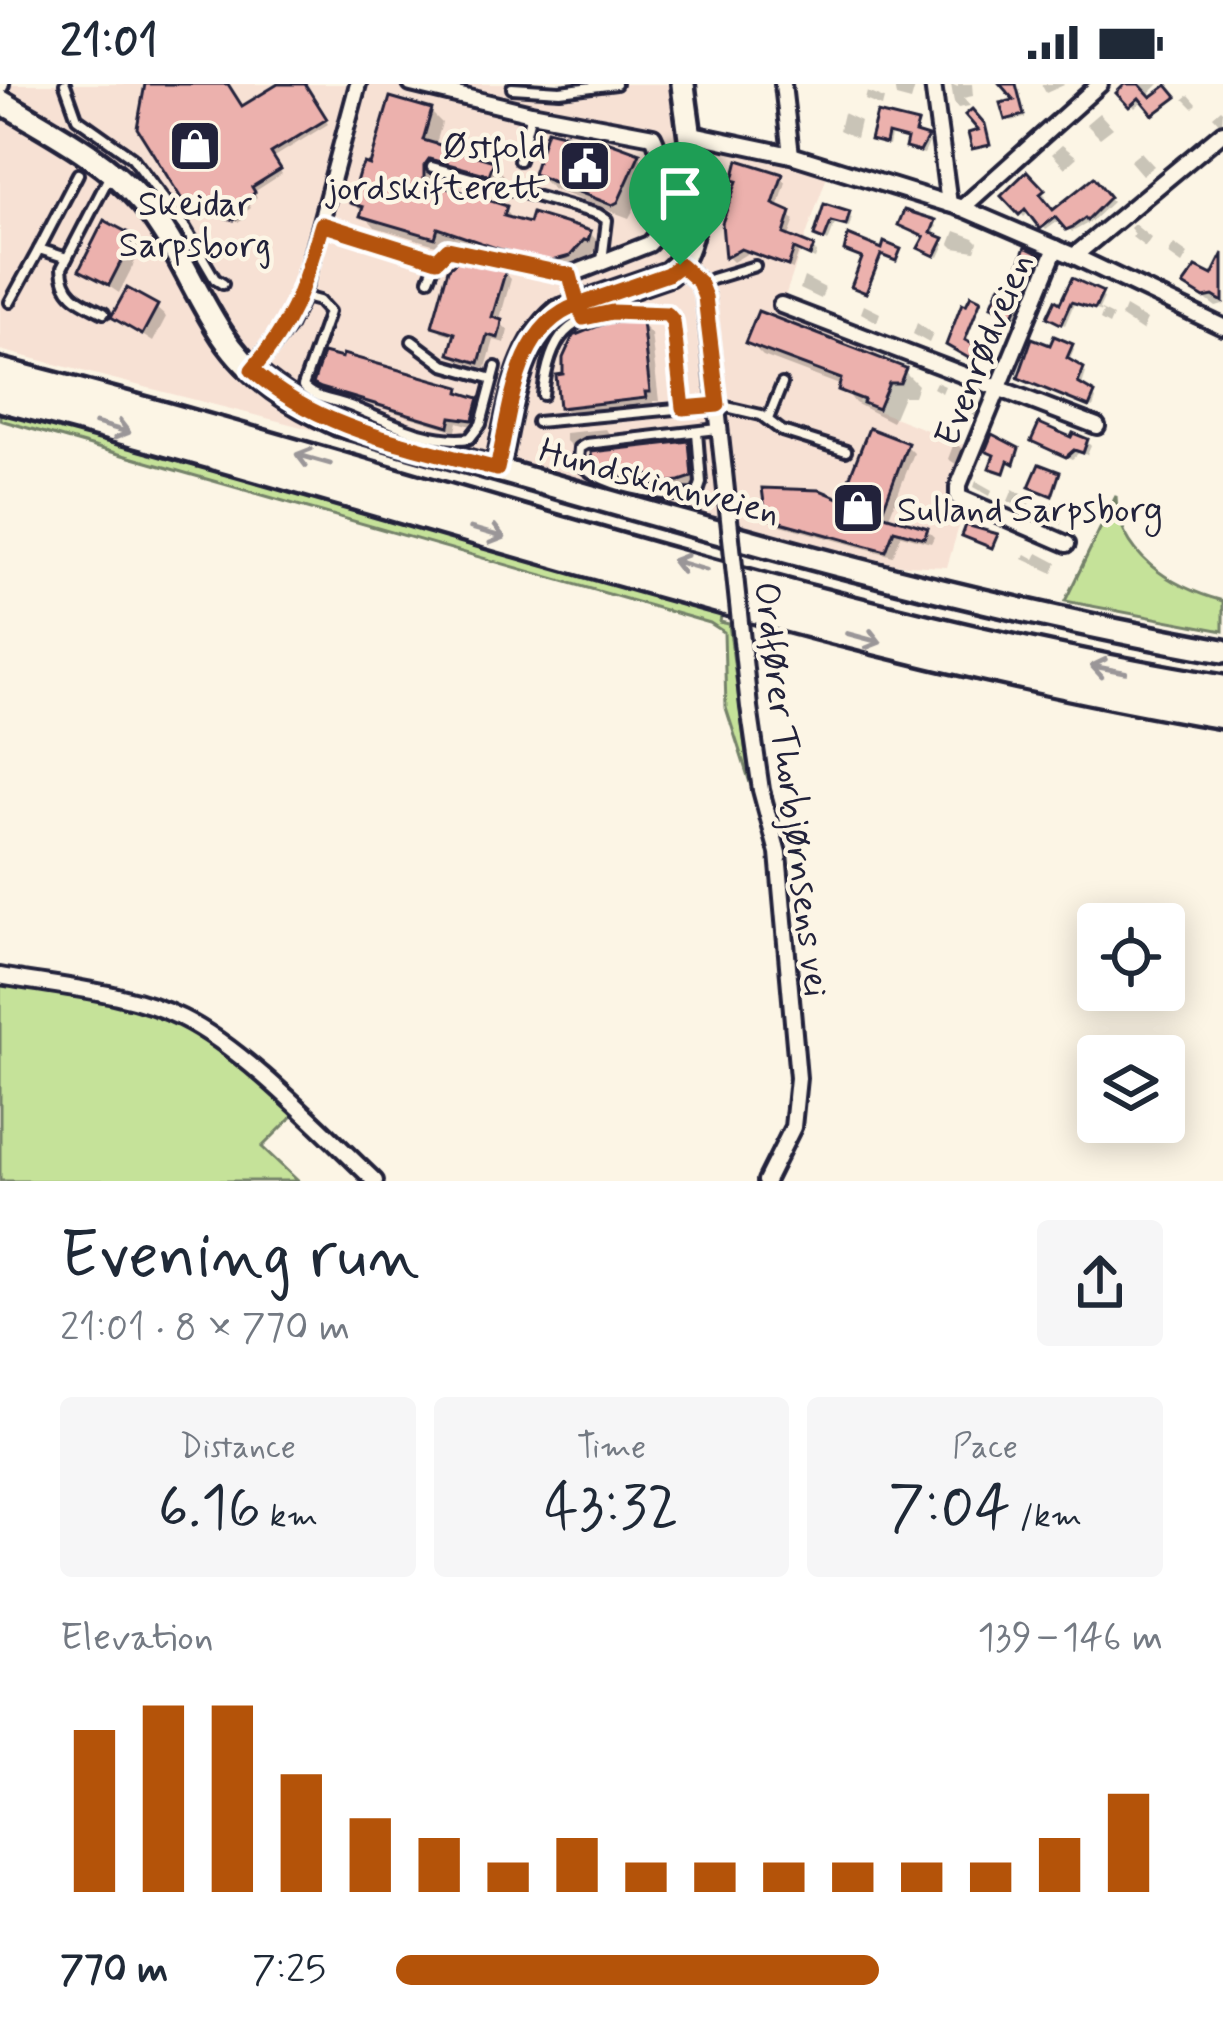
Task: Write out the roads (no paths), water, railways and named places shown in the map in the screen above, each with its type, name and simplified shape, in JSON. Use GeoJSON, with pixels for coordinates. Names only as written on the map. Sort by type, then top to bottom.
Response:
{"type":"FeatureCollection","features":[{"type":"Feature","properties":{"kind":"highway"},"geometry":{"type":"LineString","coordinates":[[0,373],[880,618],[1048,657],[1223,690]]}},
{"type":"Feature","properties":{"kind":"highway"},"geometry":{"type":"LineString","coordinates":[[0,398],[852,635],[1020,675],[1223,714]]}},
{"type":"Feature","properties":{"kind":"street"},"geometry":{"type":"LineString","coordinates":[[252,370],[287,326],[301,296],[358,84]]}},
{"type":"Feature","properties":{"kind":"street"},"geometry":{"type":"LineString","coordinates":[[411,84],[653,136],[664,204],[662,229],[650,244],[570,275]]}},
{"type":"Feature","properties":{"kind":"street"},"geometry":{"type":"LineString","coordinates":[[497,469],[528,349],[543,324],[557,312],[581,311],[680,265],[694,224],[683,84]]}},
{"type":"Feature","properties":{"kind":"street"},"geometry":{"type":"LineString","coordinates":[[784,84],[791,155]]}},
{"type":"Feature","properties":{"kind":"street"},"geometry":{"type":"LineString","coordinates":[[933,84],[956,206]]}},
{"type":"Feature","properties":{"kind":"street"},"geometry":{"type":"LineString","coordinates":[[956,206],[1100,84]]}},
{"type":"Feature","properties":{"kind":"street","name":"Hundskinnveien"},"geometry":{"type":"LineString","coordinates":[[0,101],[112,171],[158,222],[224,338],[252,370],[302,408],[338,424],[826,561],[1086,627],[1223,650]]}},
{"type":"Feature","properties":{"kind":"street","name":"Evenrødveien"},"geometry":{"type":"LineString","coordinates":[[1074,256],[1223,132]]}},
{"type":"Feature","properties":{"kind":"street"},"geometry":{"type":"LineString","coordinates":[[688,133],[791,155],[956,206],[1223,328]]}},
{"type":"Feature","properties":{"kind":"street"},"geometry":{"type":"LineString","coordinates":[[1205,147],[1223,156]]}},
{"type":"Feature","properties":{"kind":"street","name":"Evenrødveien"},"geometry":{"type":"LineString","coordinates":[[1056,248],[997,388],[958,497],[1067,544]]}},
{"type":"Feature","properties":{"kind":"street","name":"Ordfører Thorbjørnsens vei"},"geometry":{"type":"LineString","coordinates":[[680,265],[699,282],[705,297],[749,707],[760,790],[778,854],[798,1078],[794,1127],[766,1181]]}},
{"type":"Feature","properties":{"kind":"street"},"geometry":{"type":"LineString","coordinates":[[782,305],[1097,426]]}},
{"type":"Feature","properties":{"kind":"street"},"geometry":{"type":"LineString","coordinates":[[0,976],[140,1003],[182,1018],[220,1042],[375,1181]]}},
{"type":"Feature","properties":{"kind":"lane"},"geometry":{"type":"LineString","coordinates":[[65,84],[76,118],[132,157],[223,284]]}},
{"type":"Feature","properties":{"kind":"lane"},"geometry":{"type":"LineString","coordinates":[[512,88],[616,84]]}},
{"type":"Feature","properties":{"kind":"lane"},"geometry":{"type":"LineString","coordinates":[[519,160],[531,113]]}},
{"type":"Feature","properties":{"kind":"lane"},"geometry":{"type":"LineString","coordinates":[[431,167],[598,214],[607,220],[602,262]]}},
{"type":"Feature","properties":{"kind":"lane"},"geometry":{"type":"LineString","coordinates":[[104,313],[71,296],[63,279],[67,258],[112,171]]}},
{"type":"Feature","properties":{"kind":"lane"},"geometry":{"type":"LineString","coordinates":[[10,302],[78,174]]}},
{"type":"Feature","properties":{"kind":"lane"},"geometry":{"type":"LineString","coordinates":[[322,224],[437,260]]}},
{"type":"Feature","properties":{"kind":"lane"},"geometry":{"type":"LineString","coordinates":[[39,249],[67,258]]}},
{"type":"Feature","properties":{"kind":"lane"},"geometry":{"type":"LineString","coordinates":[[429,279],[448,249],[570,275],[581,311]]}},
{"type":"Feature","properties":{"kind":"lane"},"geometry":{"type":"LineString","coordinates":[[712,279],[755,266]]}},
{"type":"Feature","properties":{"kind":"lane"},"geometry":{"type":"LineString","coordinates":[[301,296],[319,301],[329,312],[303,380],[309,393],[374,418],[458,440],[477,432],[496,367]]}},
{"type":"Feature","properties":{"kind":"lane"},"geometry":{"type":"LineString","coordinates":[[543,395],[555,346],[581,311]]}},
{"type":"Feature","properties":{"kind":"lane"},"geometry":{"type":"LineString","coordinates":[[581,311],[667,314],[673,321],[683,408]]}},
{"type":"Feature","properties":{"kind":"lane"},"geometry":{"type":"LineString","coordinates":[[412,341],[444,365],[493,379]]}},
{"type":"Feature","properties":{"kind":"lane"},"geometry":{"type":"LineString","coordinates":[[768,419],[782,384]]}},
{"type":"Feature","properties":{"kind":"lane"},"geometry":{"type":"LineString","coordinates":[[536,422],[718,405],[768,419],[782,431],[846,451]]}},
{"type":"Feature","properties":{"kind":"lane"},"geometry":{"type":"LineString","coordinates":[[697,432],[701,483],[697,495],[657,494],[590,474],[578,460],[579,448],[586,444],[720,429]]}},
{"type":"Feature","properties":{"kind":"place","name":"Skeidar Sarpsborg"},"geometry":{"type":"Point","coordinates":[195,146]}},
{"type":"Feature","properties":{"kind":"place","name":"Østfold jordskifterett"},"geometry":{"type":"Point","coordinates":[585,166]}},
{"type":"Feature","properties":{"kind":"place","name":"Sulland Sarpsborg"},"geometry":{"type":"Point","coordinates":[858,508]}}]}
